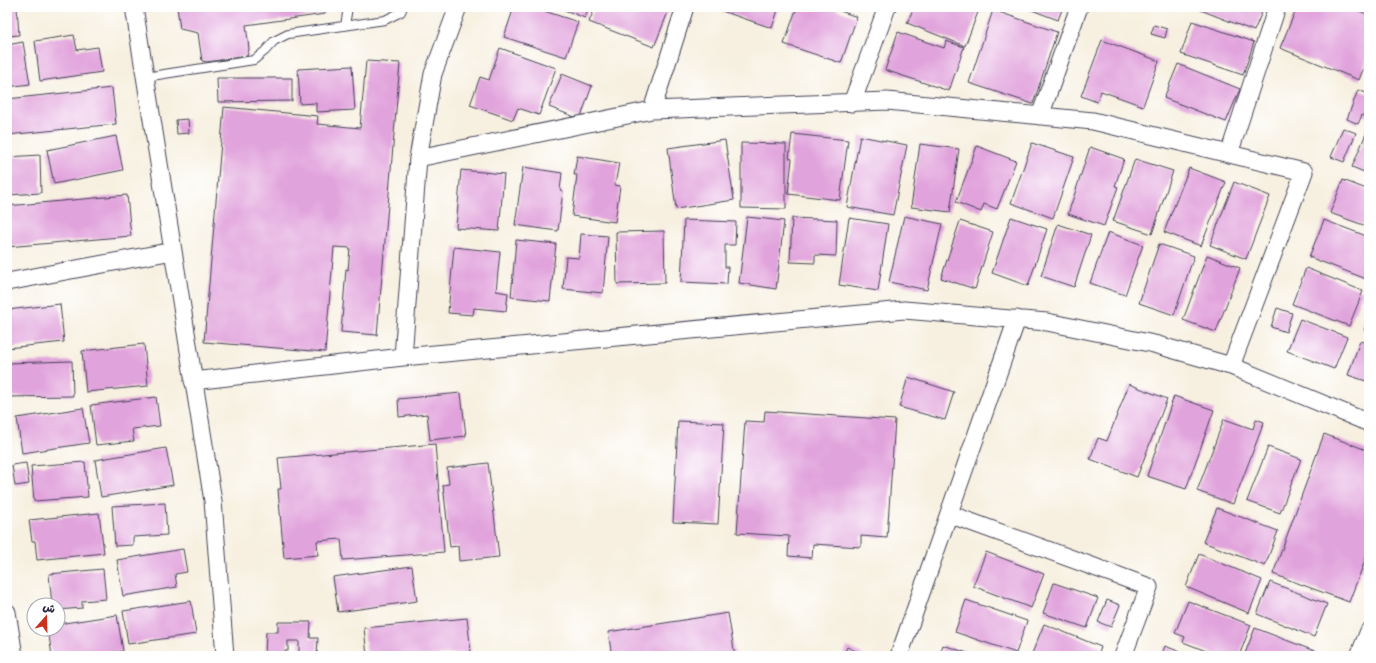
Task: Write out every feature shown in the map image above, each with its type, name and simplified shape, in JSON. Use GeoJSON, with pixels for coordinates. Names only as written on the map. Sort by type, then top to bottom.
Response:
{"type":"FeatureCollection","features":[{"type":"Feature","properties":{"kind":"street"},"geometry":{"type":"LineString","coordinates":[[134,7],[212,501],[226,656]]}},
{"type":"Feature","properties":{"kind":"street"},"geometry":{"type":"LineString","coordinates":[[403,357],[418,158],[433,74],[458,7]]}},
{"type":"Feature","properties":{"kind":"street"},"geometry":{"type":"LineString","coordinates":[[652,110],[685,7]]}},
{"type":"Feature","properties":{"kind":"street"},"geometry":{"type":"LineString","coordinates":[[852,103],[887,7]]}},
{"type":"Feature","properties":{"kind":"street"},"geometry":{"type":"LineString","coordinates":[[1040,116],[1079,7]]}},
{"type":"Feature","properties":{"kind":"street"},"geometry":{"type":"LineString","coordinates":[[1229,154],[1277,7]]}},
{"type":"Feature","properties":{"kind":"street"},"geometry":{"type":"LineString","coordinates":[[418,158],[652,110],[888,101],[1093,121],[1304,172],[1231,366]]}},
{"type":"Feature","properties":{"kind":"street"},"geometry":{"type":"LineString","coordinates":[[7,282],[173,251]]}},
{"type":"Feature","properties":{"kind":"street"},"geometry":{"type":"LineString","coordinates":[[193,381],[403,357],[904,310],[1046,322],[1154,344],[1231,366],[1369,423]]}},
{"type":"Feature","properties":{"kind":"street"},"geometry":{"type":"LineString","coordinates":[[899,656],[1017,319]]}},
{"type":"Feature","properties":{"kind":"street"},"geometry":{"type":"LineString","coordinates":[[949,514],[1149,587],[1122,656]]}},
{"type":"Feature","properties":{"kind":"street"},"geometry":{"type":"LineString","coordinates":[[7,612],[14,656]]}},
{"type":"Feature","properties":{"kind":"lane"},"geometry":{"type":"LineString","coordinates":[[345,26],[348,7]]}},
{"type":"Feature","properties":{"kind":"lane"},"geometry":{"type":"LineString","coordinates":[[146,77],[254,60],[265,52],[274,42],[288,34],[385,20],[401,12],[403,7]]}},
{"type":"Feature","properties":{"kind":"building"},"geometry":{"type":"Polygon","coordinates":[[[7,7],[17,7],[19,35],[7,36],[7,7]]]}},
{"type":"Feature","properties":{"kind":"building"},"geometry":{"type":"Polygon","coordinates":[[[177,7],[324,7],[325,14],[246,25],[249,49],[247,56],[207,62],[202,61],[198,33],[180,29],[177,7]]]}},
{"type":"Feature","properties":{"kind":"building"},"geometry":{"type":"Polygon","coordinates":[[[514,7],[532,7],[578,22],[566,57],[504,37],[514,7]]]}},
{"type":"Feature","properties":{"kind":"building"},"geometry":{"type":"Polygon","coordinates":[[[557,7],[589,7],[585,18],[557,7]]]}},
{"type":"Feature","properties":{"kind":"building"},"geometry":{"type":"Polygon","coordinates":[[[595,7],[670,7],[654,47],[589,22],[595,7]]]}},
{"type":"Feature","properties":{"kind":"building"},"geometry":{"type":"Polygon","coordinates":[[[710,7],[779,7],[772,28],[710,7]]]}},
{"type":"Feature","properties":{"kind":"building"},"geometry":{"type":"Polygon","coordinates":[[[797,7],[829,7],[857,17],[841,63],[784,44],[797,7]]]}},
{"type":"Feature","properties":{"kind":"building"},"geometry":{"type":"Polygon","coordinates":[[[914,7],[980,7],[965,46],[907,23],[914,7]]]}},
{"type":"Feature","properties":{"kind":"building"},"geometry":{"type":"Polygon","coordinates":[[[1024,7],[1063,7],[1058,20],[1024,7]]]}},
{"type":"Feature","properties":{"kind":"building"},"geometry":{"type":"Polygon","coordinates":[[[1193,7],[1264,7],[1254,31],[1193,7]]]}},
{"type":"Feature","properties":{"kind":"building"},"geometry":{"type":"Polygon","coordinates":[[[1297,7],[1350,7],[1369,15],[1369,54],[1359,80],[1280,48],[1297,7]]]}},
{"type":"Feature","properties":{"kind":"building"},"geometry":{"type":"Polygon","coordinates":[[[993,10],[1057,32],[1033,104],[969,83],[993,10]]]}},
{"type":"Feature","properties":{"kind":"building"},"geometry":{"type":"Polygon","coordinates":[[[1192,21],[1254,42],[1243,75],[1181,54],[1192,21]]]}},
{"type":"Feature","properties":{"kind":"building"},"geometry":{"type":"Polygon","coordinates":[[[1154,25],[1167,29],[1165,38],[1151,34],[1154,25]]]}},
{"type":"Feature","properties":{"kind":"building"},"geometry":{"type":"Polygon","coordinates":[[[898,32],[944,48],[946,41],[964,47],[949,91],[885,70],[898,32]]]}},
{"type":"Feature","properties":{"kind":"building"},"geometry":{"type":"Polygon","coordinates":[[[74,35],[77,50],[98,47],[102,72],[40,81],[35,41],[74,35]]]}},
{"type":"Feature","properties":{"kind":"building"},"geometry":{"type":"Polygon","coordinates":[[[1102,40],[1159,61],[1143,106],[1101,91],[1097,102],[1081,96],[1102,40]]]}},
{"type":"Feature","properties":{"kind":"building"},"geometry":{"type":"Polygon","coordinates":[[[23,42],[30,84],[7,87],[7,45],[23,42]]]}},
{"type":"Feature","properties":{"kind":"building"},"geometry":{"type":"Polygon","coordinates":[[[500,48],[556,68],[539,115],[518,108],[513,120],[470,105],[480,77],[489,80],[500,48]]]}},
{"type":"Feature","properties":{"kind":"building"},"geometry":{"type":"Polygon","coordinates":[[[366,61],[400,63],[377,335],[341,332],[346,269],[348,270],[350,248],[334,247],[325,352],[204,342],[224,107],[318,116],[317,124],[360,128],[366,61]]]}},
{"type":"Feature","properties":{"kind":"building"},"geometry":{"type":"Polygon","coordinates":[[[1178,64],[1240,89],[1226,122],[1164,98],[1178,64]]]}},
{"type":"Feature","properties":{"kind":"building"},"geometry":{"type":"Polygon","coordinates":[[[352,66],[355,110],[316,112],[316,103],[300,104],[298,69],[352,66]]]}},
{"type":"Feature","properties":{"kind":"building"},"geometry":{"type":"Polygon","coordinates":[[[562,74],[592,86],[580,119],[549,107],[562,74]]]}},
{"type":"Feature","properties":{"kind":"building"},"geometry":{"type":"Polygon","coordinates":[[[217,78],[292,78],[292,101],[218,102],[217,78]]]}},
{"type":"Feature","properties":{"kind":"building"},"geometry":{"type":"Polygon","coordinates":[[[112,88],[116,124],[7,135],[7,99],[112,88]]]}},
{"type":"Feature","properties":{"kind":"building"},"geometry":{"type":"Polygon","coordinates":[[[1358,90],[1369,94],[1369,118],[1362,115],[1358,124],[1347,119],[1358,90]]]}},
{"type":"Feature","properties":{"kind":"building"},"geometry":{"type":"Polygon","coordinates":[[[188,119],[189,133],[177,134],[176,120],[188,119]]]}},
{"type":"Feature","properties":{"kind":"building"},"geometry":{"type":"Polygon","coordinates":[[[1343,128],[1356,133],[1344,162],[1331,157],[1343,128]]]}},
{"type":"Feature","properties":{"kind":"building"},"geometry":{"type":"Polygon","coordinates":[[[1369,129],[1369,174],[1352,167],[1369,129]]]}},
{"type":"Feature","properties":{"kind":"building"},"geometry":{"type":"Polygon","coordinates":[[[792,134],[848,140],[840,200],[788,194],[792,159],[789,158],[792,134]]]}},
{"type":"Feature","properties":{"kind":"building"},"geometry":{"type":"Polygon","coordinates":[[[116,136],[123,170],[54,184],[47,150],[116,136]]]}},
{"type":"Feature","properties":{"kind":"building"},"geometry":{"type":"Polygon","coordinates":[[[860,136],[907,145],[893,215],[847,207],[860,136]]]}},
{"type":"Feature","properties":{"kind":"building"},"geometry":{"type":"Polygon","coordinates":[[[725,140],[734,200],[676,209],[668,148],[725,140]]]}},
{"type":"Feature","properties":{"kind":"building"},"geometry":{"type":"Polygon","coordinates":[[[741,143],[786,144],[786,209],[741,208],[741,143]]]}},
{"type":"Feature","properties":{"kind":"building"},"geometry":{"type":"Polygon","coordinates":[[[1032,143],[1074,157],[1053,218],[1011,203],[1032,143]]]}},
{"type":"Feature","properties":{"kind":"building"},"geometry":{"type":"Polygon","coordinates":[[[920,144],[959,149],[950,212],[911,207],[920,144]]]}},
{"type":"Feature","properties":{"kind":"building"},"geometry":{"type":"Polygon","coordinates":[[[977,146],[1016,161],[997,209],[984,204],[981,212],[956,202],[977,146]]]}},
{"type":"Feature","properties":{"kind":"building"},"geometry":{"type":"Polygon","coordinates":[[[1090,147],[1124,159],[1115,186],[1118,187],[1104,226],[1068,214],[1090,147]]]}},
{"type":"Feature","properties":{"kind":"building"},"geometry":{"type":"Polygon","coordinates":[[[40,155],[41,193],[7,195],[7,157],[40,155]]]}},
{"type":"Feature","properties":{"kind":"building"},"geometry":{"type":"Polygon","coordinates":[[[577,156],[619,163],[615,185],[620,186],[615,222],[572,216],[577,175],[574,175],[577,156]]]}},
{"type":"Feature","properties":{"kind":"building"},"geometry":{"type":"Polygon","coordinates":[[[1135,159],[1173,171],[1152,234],[1113,221],[1135,159]]]}},
{"type":"Feature","properties":{"kind":"building"},"geometry":{"type":"Polygon","coordinates":[[[523,167],[562,173],[560,190],[563,191],[558,231],[515,225],[523,167]]]}},
{"type":"Feature","properties":{"kind":"building"},"geometry":{"type":"Polygon","coordinates":[[[1189,168],[1226,182],[1201,246],[1164,232],[1189,168]]]}},
{"type":"Feature","properties":{"kind":"building"},"geometry":{"type":"Polygon","coordinates":[[[461,170],[504,174],[499,231],[456,228],[461,170]]]}},
{"type":"Feature","properties":{"kind":"building"},"geometry":{"type":"Polygon","coordinates":[[[1343,180],[1369,190],[1369,227],[1330,213],[1343,180]]]}},
{"type":"Feature","properties":{"kind":"building"},"geometry":{"type":"Polygon","coordinates":[[[1234,182],[1270,196],[1246,259],[1210,245],[1234,182]]]}},
{"type":"Feature","properties":{"kind":"building"},"geometry":{"type":"Polygon","coordinates":[[[127,195],[131,236],[7,247],[7,206],[127,195]]]}},
{"type":"Feature","properties":{"kind":"building"},"geometry":{"type":"Polygon","coordinates":[[[904,216],[942,224],[927,290],[889,282],[904,216]]]}},
{"type":"Feature","properties":{"kind":"building"},"geometry":{"type":"Polygon","coordinates":[[[747,217],[784,221],[776,289],[739,283],[747,217]]]}},
{"type":"Feature","properties":{"kind":"building"},"geometry":{"type":"Polygon","coordinates":[[[1011,217],[1047,229],[1028,286],[992,273],[1011,217]]]}},
{"type":"Feature","properties":{"kind":"building"},"geometry":{"type":"Polygon","coordinates":[[[792,218],[837,220],[836,256],[815,255],[815,263],[790,262],[792,218]]]}},
{"type":"Feature","properties":{"kind":"building"},"geometry":{"type":"Polygon","coordinates":[[[849,218],[888,224],[878,291],[839,285],[849,218]]]}},
{"type":"Feature","properties":{"kind":"building"},"geometry":{"type":"Polygon","coordinates":[[[684,220],[736,222],[735,245],[725,245],[725,267],[728,267],[727,284],[681,282],[684,220]]]}},
{"type":"Feature","properties":{"kind":"building"},"geometry":{"type":"Polygon","coordinates":[[[1324,220],[1369,237],[1369,280],[1309,257],[1324,220]]]}},
{"type":"Feature","properties":{"kind":"building"},"geometry":{"type":"Polygon","coordinates":[[[960,221],[993,232],[975,289],[941,278],[960,221]]]}},
{"type":"Feature","properties":{"kind":"building"},"geometry":{"type":"Polygon","coordinates":[[[1058,224],[1091,235],[1074,287],[1041,276],[1058,224]]]}},
{"type":"Feature","properties":{"kind":"building"},"geometry":{"type":"Polygon","coordinates":[[[664,231],[665,283],[617,284],[616,232],[664,231]]]}},
{"type":"Feature","properties":{"kind":"building"},"geometry":{"type":"Polygon","coordinates":[[[1108,232],[1143,245],[1125,295],[1090,283],[1108,232]]]}},
{"type":"Feature","properties":{"kind":"building"},"geometry":{"type":"Polygon","coordinates":[[[581,234],[608,236],[603,293],[563,289],[566,257],[579,258],[581,234]]]}},
{"type":"Feature","properties":{"kind":"building"},"geometry":{"type":"Polygon","coordinates":[[[516,240],[556,244],[550,301],[511,297],[516,240]]]}},
{"type":"Feature","properties":{"kind":"building"},"geometry":{"type":"Polygon","coordinates":[[[1159,244],[1194,256],[1174,315],[1139,303],[1159,244]]]}},
{"type":"Feature","properties":{"kind":"building"},"geometry":{"type":"Polygon","coordinates":[[[454,247],[500,252],[496,291],[508,293],[506,311],[474,308],[473,315],[448,313],[454,247]]]}},
{"type":"Feature","properties":{"kind":"building"},"geometry":{"type":"Polygon","coordinates":[[[1207,255],[1240,268],[1216,332],[1183,320],[1207,255]]]}},
{"type":"Feature","properties":{"kind":"building"},"geometry":{"type":"Polygon","coordinates":[[[1306,268],[1363,291],[1349,326],[1292,304],[1306,268]]]}},
{"type":"Feature","properties":{"kind":"building"},"geometry":{"type":"Polygon","coordinates":[[[60,304],[64,342],[7,348],[7,310],[60,304]]]}},
{"type":"Feature","properties":{"kind":"building"},"geometry":{"type":"Polygon","coordinates":[[[1277,308],[1292,313],[1286,332],[1271,327],[1277,308]]]}},
{"type":"Feature","properties":{"kind":"building"},"geometry":{"type":"Polygon","coordinates":[[[1369,317],[1369,332],[1364,330],[1369,317]]]}},
{"type":"Feature","properties":{"kind":"building"},"geometry":{"type":"Polygon","coordinates":[[[1300,319],[1347,337],[1334,369],[1287,351],[1300,319]]]}},
{"type":"Feature","properties":{"kind":"building"},"geometry":{"type":"Polygon","coordinates":[[[1360,341],[1369,344],[1369,382],[1348,375],[1360,341]]]}},
{"type":"Feature","properties":{"kind":"building"},"geometry":{"type":"Polygon","coordinates":[[[144,344],[148,386],[86,392],[82,351],[144,344]]]}},
{"type":"Feature","properties":{"kind":"building"},"geometry":{"type":"Polygon","coordinates":[[[72,361],[73,396],[7,397],[7,363],[72,361]]]}},
{"type":"Feature","properties":{"kind":"building"},"geometry":{"type":"Polygon","coordinates":[[[908,377],[954,392],[945,420],[899,407],[908,377]]]}},
{"type":"Feature","properties":{"kind":"building"},"geometry":{"type":"Polygon","coordinates":[[[1129,384],[1167,399],[1137,477],[1090,459],[1098,438],[1107,441],[1129,384]]]}},
{"type":"Feature","properties":{"kind":"building"},"geometry":{"type":"Polygon","coordinates":[[[461,393],[466,436],[430,440],[427,414],[399,417],[398,399],[461,393]]]}},
{"type":"Feature","properties":{"kind":"building"},"geometry":{"type":"Polygon","coordinates":[[[1174,396],[1214,410],[1186,489],[1147,476],[1174,396]]]}},
{"type":"Feature","properties":{"kind":"building"},"geometry":{"type":"Polygon","coordinates":[[[156,397],[160,426],[132,429],[134,441],[96,445],[91,405],[156,397]]]}},
{"type":"Feature","properties":{"kind":"building"},"geometry":{"type":"Polygon","coordinates":[[[83,408],[89,443],[22,453],[17,418],[83,408]]]}},
{"type":"Feature","properties":{"kind":"building"},"geometry":{"type":"Polygon","coordinates":[[[765,411],[895,420],[887,538],[861,536],[861,547],[813,544],[812,558],[788,556],[789,536],[737,533],[745,421],[764,422],[765,411]]]}},
{"type":"Feature","properties":{"kind":"building"},"geometry":{"type":"Polygon","coordinates":[[[1224,419],[1253,429],[1256,419],[1264,422],[1233,504],[1197,491],[1224,419]]]}},
{"type":"Feature","properties":{"kind":"building"},"geometry":{"type":"Polygon","coordinates":[[[678,421],[724,423],[718,524],[673,522],[678,421]]]}},
{"type":"Feature","properties":{"kind":"building"},"geometry":{"type":"Polygon","coordinates":[[[1324,434],[1369,451],[1369,550],[1349,602],[1273,574],[1324,434]]]}},
{"type":"Feature","properties":{"kind":"building"},"geometry":{"type":"Polygon","coordinates":[[[435,444],[444,552],[343,560],[341,539],[317,541],[318,555],[284,558],[278,489],[281,489],[278,458],[435,444]]]}},
{"type":"Feature","properties":{"kind":"building"},"geometry":{"type":"Polygon","coordinates":[[[1268,447],[1301,459],[1280,513],[1247,501],[1268,447]]]}},
{"type":"Feature","properties":{"kind":"building"},"geometry":{"type":"Polygon","coordinates":[[[166,448],[173,485],[101,497],[95,460],[166,448]]]}},
{"type":"Feature","properties":{"kind":"building"},"geometry":{"type":"Polygon","coordinates":[[[85,462],[88,497],[34,501],[31,466],[85,462]]]}},
{"type":"Feature","properties":{"kind":"building"},"geometry":{"type":"Polygon","coordinates":[[[26,463],[29,484],[15,486],[12,465],[26,463]]]}},
{"type":"Feature","properties":{"kind":"building"},"geometry":{"type":"Polygon","coordinates":[[[488,463],[499,557],[459,561],[458,546],[450,547],[443,485],[449,484],[447,468],[488,463]]]}},
{"type":"Feature","properties":{"kind":"building"},"geometry":{"type":"Polygon","coordinates":[[[165,503],[167,535],[133,537],[133,545],[115,546],[112,506],[165,503]]]}},
{"type":"Feature","properties":{"kind":"building"},"geometry":{"type":"Polygon","coordinates":[[[1217,508],[1278,531],[1265,566],[1203,542],[1217,508]]]}},
{"type":"Feature","properties":{"kind":"building"},"geometry":{"type":"Polygon","coordinates":[[[99,513],[104,553],[37,560],[35,541],[32,541],[29,520],[99,513]]]}},
{"type":"Feature","properties":{"kind":"building"},"geometry":{"type":"Polygon","coordinates":[[[183,549],[187,572],[175,574],[177,587],[123,596],[117,560],[183,549]]]}},
{"type":"Feature","properties":{"kind":"building"},"geometry":{"type":"Polygon","coordinates":[[[986,552],[1044,574],[1031,608],[973,586],[986,552]]]}},
{"type":"Feature","properties":{"kind":"building"},"geometry":{"type":"Polygon","coordinates":[[[1199,554],[1262,580],[1249,613],[1186,587],[1199,554]]]}},
{"type":"Feature","properties":{"kind":"building"},"geometry":{"type":"Polygon","coordinates":[[[412,566],[417,601],[338,612],[333,577],[412,566]]]}},
{"type":"Feature","properties":{"kind":"building"},"geometry":{"type":"Polygon","coordinates":[[[103,569],[106,599],[82,601],[82,608],[66,609],[66,597],[51,597],[49,574],[103,569]]]}},
{"type":"Feature","properties":{"kind":"building"},"geometry":{"type":"Polygon","coordinates":[[[1270,582],[1327,604],[1314,637],[1257,614],[1270,582]]]}},
{"type":"Feature","properties":{"kind":"building"},"geometry":{"type":"Polygon","coordinates":[[[1054,583],[1098,598],[1087,628],[1043,613],[1054,583]]]}},
{"type":"Feature","properties":{"kind":"building"},"geometry":{"type":"Polygon","coordinates":[[[966,600],[1027,621],[1016,653],[955,632],[966,600]]]}},
{"type":"Feature","properties":{"kind":"building"},"geometry":{"type":"Polygon","coordinates":[[[1107,600],[1120,605],[1111,627],[1098,622],[1107,600]]]}},
{"type":"Feature","properties":{"kind":"building"},"geometry":{"type":"Polygon","coordinates":[[[191,601],[196,634],[128,644],[123,611],[191,601]]]}},
{"type":"Feature","properties":{"kind":"building"},"geometry":{"type":"Polygon","coordinates":[[[1188,601],[1251,625],[1239,656],[1219,656],[1183,642],[1185,637],[1175,633],[1188,601]]]}},
{"type":"Feature","properties":{"kind":"building"},"geometry":{"type":"Polygon","coordinates":[[[728,613],[735,656],[612,656],[608,632],[728,613]]]}},
{"type":"Feature","properties":{"kind":"building"},"geometry":{"type":"Polygon","coordinates":[[[117,615],[123,651],[90,656],[52,656],[49,637],[66,637],[66,623],[117,615]]]}},
{"type":"Feature","properties":{"kind":"building"},"geometry":{"type":"Polygon","coordinates":[[[467,618],[471,652],[430,656],[367,656],[364,628],[467,618]]]}},
{"type":"Feature","properties":{"kind":"building"},"geometry":{"type":"Polygon","coordinates":[[[278,622],[311,622],[310,638],[318,638],[317,656],[299,656],[299,641],[288,641],[288,651],[285,651],[285,656],[265,656],[266,632],[278,632],[278,622]]]}},
{"type":"Feature","properties":{"kind":"building"},"geometry":{"type":"Polygon","coordinates":[[[1044,624],[1101,647],[1098,656],[1031,656],[1044,624]]]}},
{"type":"Feature","properties":{"kind":"building"},"geometry":{"type":"Polygon","coordinates":[[[1255,628],[1317,652],[1316,656],[1244,656],[1255,628]]]}},
{"type":"Feature","properties":{"kind":"building"},"geometry":{"type":"Polygon","coordinates":[[[943,645],[977,656],[939,656],[943,645]]]}},
{"type":"Feature","properties":{"kind":"building"},"geometry":{"type":"Polygon","coordinates":[[[1165,646],[1191,656],[1161,656],[1165,646]]]}},
{"type":"Feature","properties":{"kind":"building"},"geometry":{"type":"Polygon","coordinates":[[[847,647],[862,654],[861,656],[843,656],[847,647]]]}}]}
